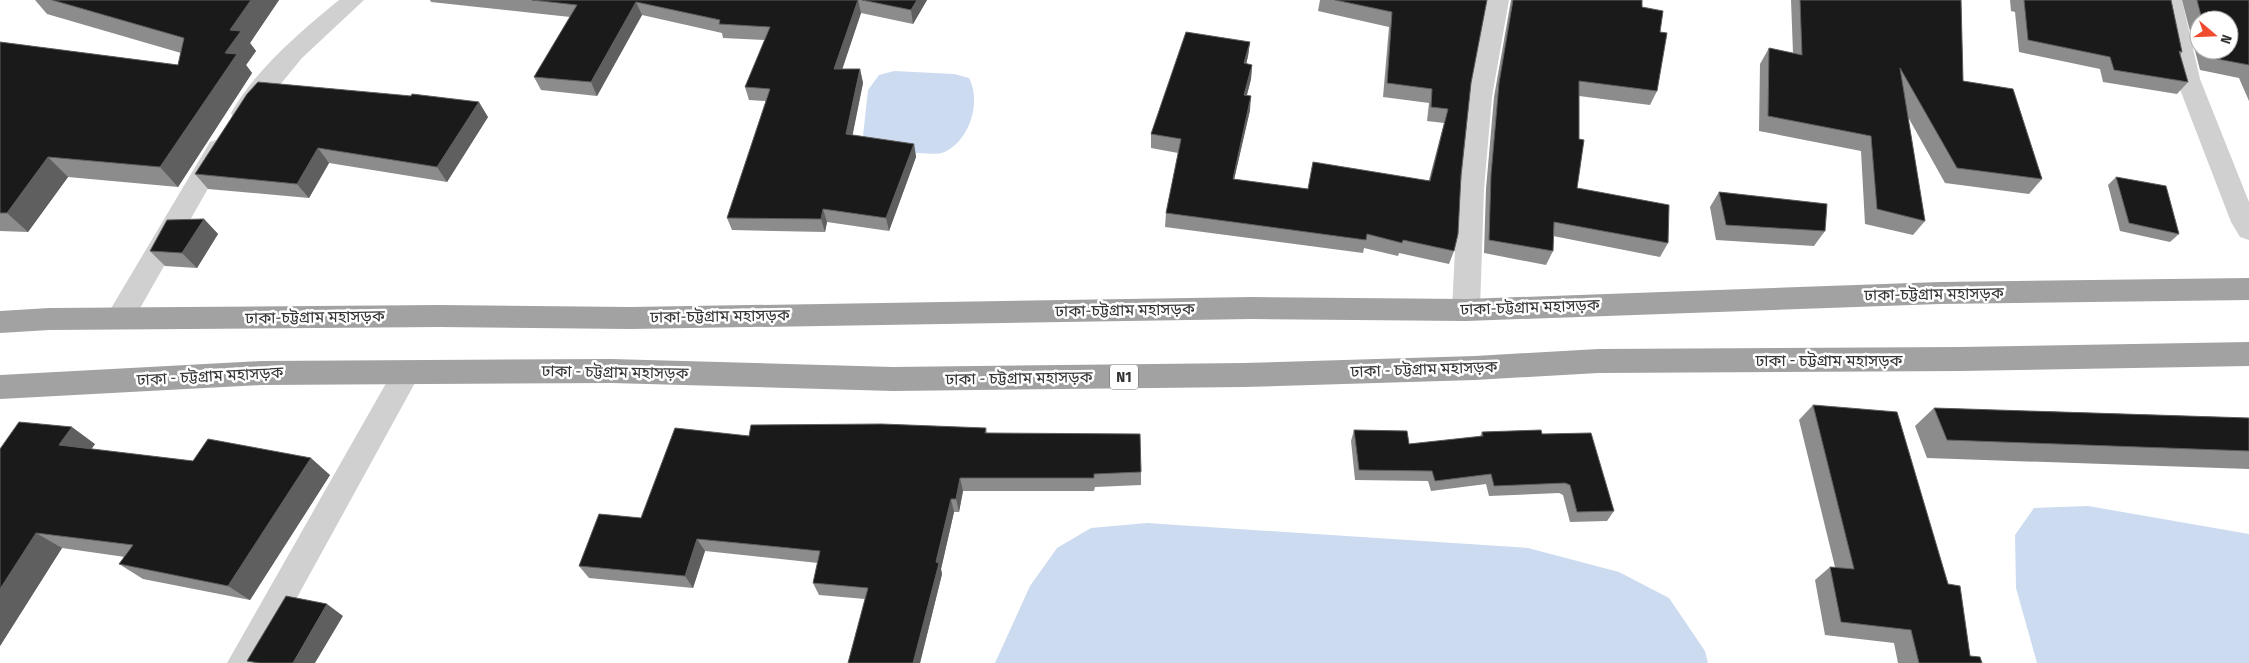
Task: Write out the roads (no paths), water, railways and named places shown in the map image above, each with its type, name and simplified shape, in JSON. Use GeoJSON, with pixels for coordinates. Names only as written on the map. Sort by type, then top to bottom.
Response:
{"type":"FeatureCollection","features":[{"type":"Feature","properties":{"kind":"highway","name":"ঢাকা-চট্টগ্রাম মহাসড়ক"},"geometry":{"type":"LineString","coordinates":[[0,322],[120,318],[439,316],[630,318],[1252,308],[1466,310],[1940,293],[2249,288]]}},
{"type":"Feature","properties":{"kind":"highway","name":"ঢাকা - চট্টগ্রাম মহাসড়ক"},"geometry":{"type":"LineString","coordinates":[[0,386],[261,373],[611,371],[893,380],[1254,375],[1475,368],[1598,361],[1960,359],[2249,354]]}},
{"type":"Feature","properties":{"kind":"street"},"geometry":{"type":"LineString","coordinates":[[120,318],[186,203],[233,127],[273,73],[315,30],[353,0]]}},
{"type":"Feature","properties":{"kind":"street"},"geometry":{"type":"LineString","coordinates":[[1466,310],[1471,189],[1480,97],[1498,0]]}},
{"type":"Feature","properties":{"kind":"street"},"geometry":{"type":"LineString","coordinates":[[2171,0],[2188,80],[2244,222],[2249,230]]}},
{"type":"Feature","properties":{"kind":"street"},"geometry":{"type":"LineString","coordinates":[[243,663],[407,372]]}},
{"type":"Feature","properties":{"kind":"water"},"geometry":{"type":"Polygon","coordinates":[[[894,71],[954,74],[969,78],[974,98],[971,121],[966,131],[951,148],[937,154],[898,151],[874,146],[863,136],[868,90],[879,75],[894,71]]]}},
{"type":"Feature","properties":{"kind":"water"},"geometry":{"type":"Polygon","coordinates":[[[2088,506],[2249,534],[2249,663],[2037,663],[2016,588],[2015,535],[2034,508],[2088,506]]]}},
{"type":"Feature","properties":{"kind":"water"},"geometry":{"type":"Polygon","coordinates":[[[1147,523],[1528,548],[1619,572],[1669,598],[1705,651],[1708,663],[995,663],[1030,586],[1057,548],[1091,528],[1147,523]]]}}]}
